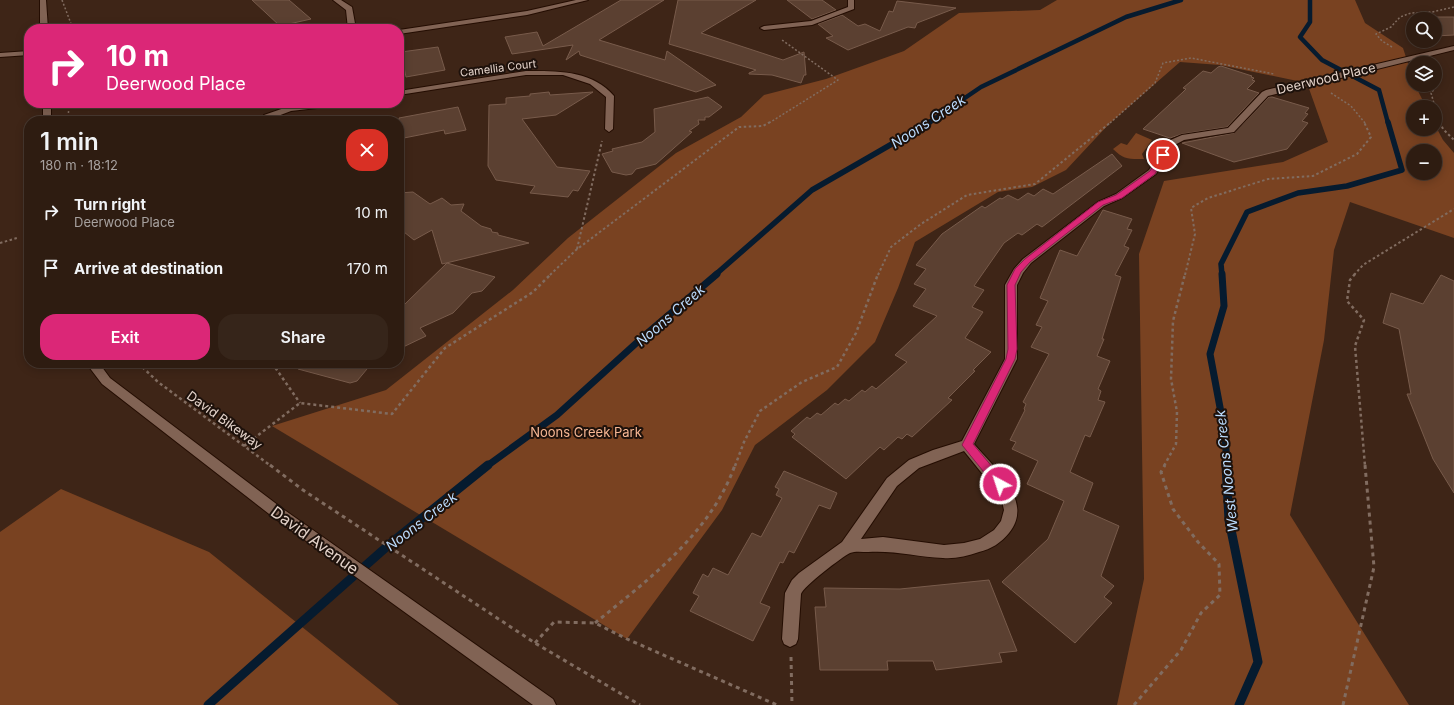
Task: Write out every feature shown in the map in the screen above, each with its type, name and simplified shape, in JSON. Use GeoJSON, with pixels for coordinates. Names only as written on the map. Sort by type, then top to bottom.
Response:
{"type":"FeatureCollection","features":[{"type":"Feature","properties":{"kind":"street"},"geometry":{"type":"LineString","coordinates":[[43,0],[44,24]]}},
{"type":"Feature","properties":{"kind":"street"},"geometry":{"type":"LineString","coordinates":[[336,0],[349,9],[351,24]]}},
{"type":"Feature","properties":{"kind":"street"},"geometry":{"type":"LineString","coordinates":[[404,31],[527,13],[585,0]]}},
{"type":"Feature","properties":{"kind":"street"},"geometry":{"type":"LineString","coordinates":[[764,28],[812,23],[852,8],[851,0]]}},
{"type":"Feature","properties":{"kind":"street","name":"Deerwood Place"},"geometry":{"type":"LineString","coordinates":[[967,445],[1011,359],[1011,285],[1018,271],[1027,260],[1100,204],[1119,196],[1153,172],[1168,144],[1182,138],[1231,130],[1265,94],[1383,64],[1454,48]]}},
{"type":"Feature","properties":{"kind":"street"},"geometry":{"type":"LineString","coordinates":[[0,55],[24,53]]}},
{"type":"Feature","properties":{"kind":"street","name":"Camellia Court"},"geometry":{"type":"LineString","coordinates":[[404,92],[526,73],[563,72],[593,82],[610,96],[609,129]]}},
{"type":"Feature","properties":{"kind":"street"},"geometry":{"type":"LineString","coordinates":[[270,116],[297,108]]}},
{"type":"Feature","properties":{"kind":"street","name":"David Avenue"},"geometry":{"type":"LineString","coordinates":[[96,368],[106,381],[278,514],[547,705]]}},
{"type":"Feature","properties":{"kind":"street"},"geometry":{"type":"LineString","coordinates":[[790,639],[792,593],[797,585],[804,578],[847,547],[892,482],[914,464],[938,454],[967,445],[1008,495],[1011,510],[1008,524],[999,536],[984,544],[964,550],[944,552],[883,544],[847,547]]}},
{"type":"Feature","properties":{"kind":"path"},"geometry":{"type":"LineString","coordinates":[[62,0],[71,24]]}},
{"type":"Feature","properties":{"kind":"path"},"geometry":{"type":"LineString","coordinates":[[1396,50],[1382,41],[1376,34],[1391,27],[1400,17],[1411,13],[1432,12],[1454,7]]}},
{"type":"Feature","properties":{"kind":"path"},"geometry":{"type":"LineString","coordinates":[[244,446],[300,403],[392,414],[445,348],[533,292],[576,250],[739,127],[763,126],[838,80],[764,28]]}},
{"type":"Feature","properties":{"kind":"path"},"geometry":{"type":"LineString","coordinates":[[595,623],[660,570],[701,525],[729,483],[744,442],[760,411],[802,382],[836,367],[856,333],[874,282],[891,247],[921,224],[967,195],[1035,184],[1155,84],[1163,63],[1191,58],[1276,74]]}},
{"type":"Feature","properties":{"kind":"path"},"geometry":{"type":"LineString","coordinates":[[1134,705],[1181,650],[1200,613],[1220,595],[1219,564],[1198,542],[1173,509],[1161,472],[1176,444],[1177,412],[1171,379],[1173,321],[1195,234],[1191,208],[1208,198],[1268,179],[1313,176],[1357,154],[1371,137],[1367,124],[1353,107],[1312,82]]}},
{"type":"Feature","properties":{"kind":"path"},"geometry":{"type":"LineString","coordinates":[[1442,126],[1454,140]]}},
{"type":"Feature","properties":{"kind":"path"},"geometry":{"type":"LineString","coordinates":[[576,250],[603,138],[609,129]]}},
{"type":"Feature","properties":{"kind":"path"},"geometry":{"type":"LineString","coordinates":[[1343,705],[1374,566],[1355,346],[1364,320],[1347,301],[1350,280],[1364,265],[1454,208]]}},
{"type":"Feature","properties":{"kind":"path"},"geometry":{"type":"LineString","coordinates":[[0,243],[17,238]]}},
{"type":"Feature","properties":{"kind":"path","name":"David Bikeway"},"geometry":{"type":"LineString","coordinates":[[143,368],[158,382],[303,490],[535,643]]}},
{"type":"Feature","properties":{"kind":"path"},"geometry":{"type":"LineString","coordinates":[[276,368],[300,403]]}},
{"type":"Feature","properties":{"kind":"path"},"geometry":{"type":"LineString","coordinates":[[640,705],[535,643],[554,622],[595,623],[627,639],[777,705]]}},
{"type":"Feature","properties":{"kind":"path"},"geometry":{"type":"LineString","coordinates":[[790,639],[792,705]]}},
{"type":"Feature","properties":{"kind":"green space","name":"Noons Creek Park"},"geometry":{"type":"Polygon","coordinates":[[[1057,0],[1355,0],[1365,23],[1403,48],[1406,57],[1406,92],[1418,92],[1422,100],[1406,100],[1406,136],[1441,136],[1454,153],[1454,238],[1350,202],[1334,250],[1324,340],[1290,515],[1409,705],[1117,705],[1144,579],[1139,254],[1164,181],[1283,162],[1328,142],[1307,83],[1220,65],[1180,62],[1109,124],[1066,170],[1032,187],[998,192],[915,242],[898,288],[875,342],[827,390],[755,445],[722,510],[627,639],[272,426],[386,390],[513,290],[568,238],[676,153],[741,117],[764,95],[826,79],[904,51],[959,13],[1040,10],[1057,0]]]}},
{"type":"Feature","properties":{"kind":"green space"},"geometry":{"type":"Polygon","coordinates":[[[1136,133],[1152,140],[1142,154],[1144,159],[1127,158],[1120,155],[1113,149],[1121,143],[1127,145],[1136,133]]]}},
{"type":"Feature","properties":{"kind":"green space"},"geometry":{"type":"Polygon","coordinates":[[[61,489],[209,552],[399,705],[0,705],[0,532],[61,489]]]}},
{"type":"Feature","properties":{"kind":"building"},"geometry":{"type":"Polygon","coordinates":[[[252,0],[289,0],[311,19],[289,24],[278,24],[252,0]]]}},
{"type":"Feature","properties":{"kind":"building"},"geometry":{"type":"Polygon","coordinates":[[[621,0],[664,0],[599,40],[665,60],[667,51],[716,85],[696,92],[580,55],[579,51],[566,60],[573,45],[512,54],[505,37],[537,32],[543,46],[621,0]]]}},
{"type":"Feature","properties":{"kind":"building"},"geometry":{"type":"Polygon","coordinates":[[[678,0],[756,0],[701,33],[783,60],[804,52],[806,75],[804,75],[801,83],[772,75],[749,74],[756,70],[669,44],[678,0]]]}},
{"type":"Feature","properties":{"kind":"building"},"geometry":{"type":"Polygon","coordinates":[[[787,0],[822,0],[836,10],[812,19],[787,0]]]}},
{"type":"Feature","properties":{"kind":"building"},"geometry":{"type":"Polygon","coordinates":[[[897,1],[956,8],[917,23],[915,28],[908,27],[848,50],[826,38],[833,36],[818,24],[842,15],[858,26],[865,24],[880,31],[889,11],[893,12],[897,1]]]}},
{"type":"Feature","properties":{"kind":"building"},"geometry":{"type":"Polygon","coordinates":[[[1442,17],[1454,17],[1454,35],[1442,36],[1442,17]]]}},
{"type":"Feature","properties":{"kind":"building"},"geometry":{"type":"Polygon","coordinates":[[[438,47],[445,70],[406,77],[404,67],[404,52],[438,47]]]}},
{"type":"Feature","properties":{"kind":"building"},"geometry":{"type":"Polygon","coordinates":[[[1221,66],[1252,76],[1251,77],[1254,78],[1252,80],[1255,81],[1247,89],[1259,93],[1227,127],[1182,134],[1170,138],[1143,129],[1186,89],[1183,88],[1203,71],[1211,73],[1221,66]]]}},
{"type":"Feature","properties":{"kind":"building"},"geometry":{"type":"Polygon","coordinates":[[[549,92],[550,95],[593,92],[556,115],[522,119],[557,167],[590,171],[578,191],[573,190],[568,197],[530,193],[535,186],[496,180],[488,166],[489,105],[506,104],[506,98],[530,96],[530,94],[549,92]]]}},
{"type":"Feature","properties":{"kind":"building"},"geometry":{"type":"Polygon","coordinates":[[[708,97],[722,107],[709,117],[705,117],[705,120],[698,120],[699,124],[689,131],[692,132],[656,164],[636,169],[632,174],[626,175],[612,172],[602,154],[613,151],[612,149],[642,142],[655,132],[654,109],[708,97]]]}},
{"type":"Feature","properties":{"kind":"building"},"geometry":{"type":"Polygon","coordinates":[[[1269,97],[1309,108],[1305,113],[1308,114],[1302,121],[1308,123],[1287,149],[1234,162],[1182,143],[1234,133],[1269,97]]]}},
{"type":"Feature","properties":{"kind":"building"},"geometry":{"type":"Polygon","coordinates":[[[458,107],[466,130],[445,134],[444,130],[404,138],[404,117],[458,107]]]}},
{"type":"Feature","properties":{"kind":"building"},"geometry":{"type":"Polygon","coordinates":[[[1112,154],[1122,166],[1042,227],[1037,224],[1022,235],[1018,233],[1004,243],[974,286],[984,290],[972,307],[983,312],[965,338],[991,352],[973,370],[975,371],[948,398],[952,400],[912,437],[907,434],[902,439],[898,437],[884,450],[880,447],[846,479],[792,437],[795,434],[791,431],[807,417],[810,419],[817,413],[821,415],[835,403],[838,405],[845,399],[849,401],[862,390],[865,392],[872,386],[876,389],[907,362],[895,355],[937,316],[913,306],[926,289],[914,284],[926,269],[916,265],[942,234],[982,206],[985,208],[1000,198],[1002,199],[1008,195],[1018,200],[1028,193],[1034,196],[1043,189],[1053,194],[1112,154]]]}},
{"type":"Feature","properties":{"kind":"building"},"geometry":{"type":"Polygon","coordinates":[[[413,192],[430,204],[442,198],[451,205],[464,204],[461,211],[481,226],[491,229],[492,232],[498,233],[498,235],[529,243],[442,264],[432,230],[414,240],[404,232],[404,193],[413,192]]]}},
{"type":"Feature","properties":{"kind":"building"},"geometry":{"type":"Polygon","coordinates":[[[1103,210],[1132,219],[1127,229],[1132,230],[1124,246],[1129,248],[1115,275],[1121,277],[1102,339],[1104,339],[1097,356],[1110,361],[1098,389],[1101,391],[1098,400],[1105,402],[1090,437],[1085,435],[1070,472],[1093,483],[1083,510],[1119,526],[1101,576],[1114,586],[1104,597],[1112,603],[1075,643],[1002,582],[1048,539],[1064,501],[1027,484],[1038,461],[1012,449],[1016,442],[1010,440],[1025,410],[1026,404],[1023,402],[1049,354],[1031,347],[1042,327],[1036,325],[1048,301],[1040,298],[1060,250],[1077,256],[1103,210]]]}},
{"type":"Feature","properties":{"kind":"building"},"geometry":{"type":"Polygon","coordinates":[[[447,263],[495,277],[482,291],[472,293],[453,313],[420,328],[426,336],[404,347],[405,304],[447,263]]]}},
{"type":"Feature","properties":{"kind":"building"},"geometry":{"type":"Polygon","coordinates":[[[1441,275],[1454,281],[1454,493],[1433,459],[1407,394],[1411,394],[1399,329],[1383,323],[1391,293],[1423,304],[1441,275]]]}},
{"type":"Feature","properties":{"kind":"building"},"geometry":{"type":"Polygon","coordinates":[[[368,368],[357,381],[350,383],[298,369],[368,368]]]}},
{"type":"Feature","properties":{"kind":"building"},"geometry":{"type":"Polygon","coordinates":[[[784,471],[837,493],[830,509],[819,505],[794,553],[789,551],[783,563],[780,562],[760,603],[770,607],[753,641],[690,611],[699,596],[693,593],[703,574],[708,577],[713,568],[728,575],[752,533],[761,537],[782,498],[776,495],[779,489],[775,487],[784,471]]]}},
{"type":"Feature","properties":{"kind":"building"},"geometry":{"type":"Polygon","coordinates":[[[989,580],[1017,651],[999,653],[1002,662],[936,670],[933,661],[887,661],[888,670],[820,670],[815,607],[826,607],[824,588],[900,589],[989,580]]]}},
{"type":"Feature","properties":{"kind":"waterway","name":"Noons Creek"},"geometry":{"type":"LineString","coordinates":[[928,123],[981,87],[1126,17],[1181,0]]}},
{"type":"Feature","properties":{"kind":"waterway","name":"West Noons Creek"},"geometry":{"type":"LineString","coordinates":[[1310,0],[1310,22],[1300,37],[1322,60],[1379,90],[1388,123]]}},
{"type":"Feature","properties":{"kind":"waterway","name":"Noons Creek"},"geometry":{"type":"LineString","coordinates":[[715,275],[812,190],[930,122]]}},
{"type":"Feature","properties":{"kind":"waterway","name":"West Noons Creek"},"geometry":{"type":"LineString","coordinates":[[1222,275],[1221,264],[1247,212],[1298,193],[1347,186],[1402,170],[1388,122]]}},
{"type":"Feature","properties":{"kind":"waterway","name":"Noons Creek"},"geometry":{"type":"LineString","coordinates":[[487,466],[557,415],[643,337],[717,274]]}},
{"type":"Feature","properties":{"kind":"waterway","name":"West Noons Creek"},"geometry":{"type":"LineString","coordinates":[[1222,274],[1224,306],[1210,354],[1225,434],[1227,466]]}},
{"type":"Feature","properties":{"kind":"waterway","name":"Noons Creek"},"geometry":{"type":"LineString","coordinates":[[208,705],[391,543],[488,465]]}},
{"type":"Feature","properties":{"kind":"waterway","name":"West Noons Creek"},"geometry":{"type":"LineString","coordinates":[[1226,465],[1229,520],[1258,662],[1239,705]]}},
{"type":"Feature","properties":{"kind":"route"},"geometry":{"type":"LineString","coordinates":[[1000,484],[967,445],[1011,359],[1011,285],[1018,271],[1027,260],[1100,204],[1119,196],[1153,172],[1163,155]]}}]}
